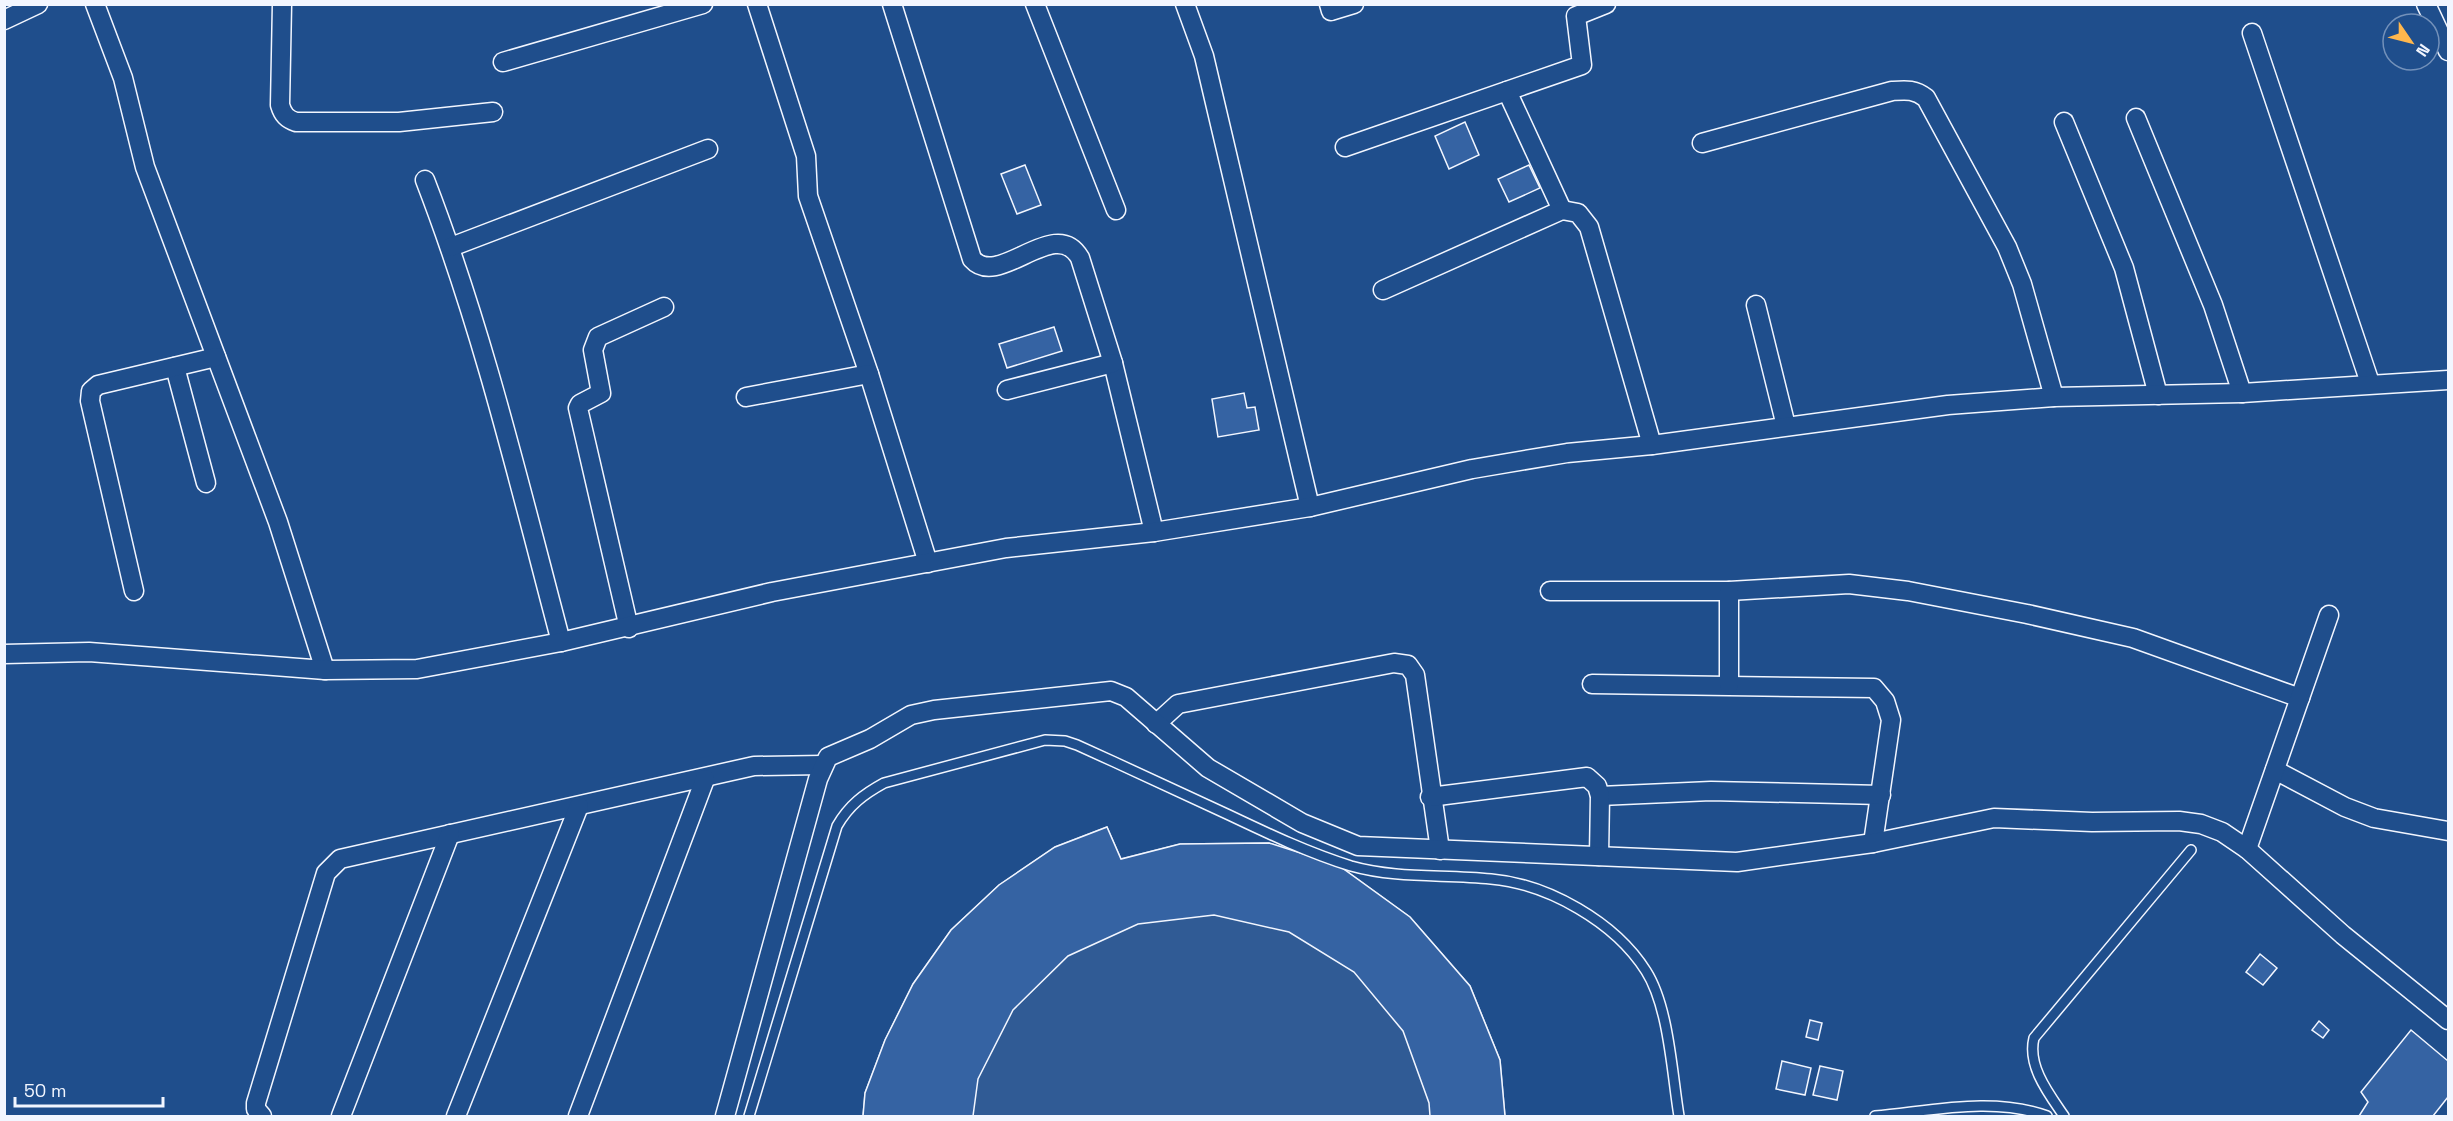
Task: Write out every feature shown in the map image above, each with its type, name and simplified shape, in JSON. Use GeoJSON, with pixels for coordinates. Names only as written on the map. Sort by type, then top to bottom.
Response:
{"type":"FeatureCollection","features":[{"type":"Feature","properties":{"kind":"street"},"geometry":{"type":"LineString","coordinates":[[4,20],[39,4]]}},
{"type":"Feature","properties":{"kind":"street"},"geometry":{"type":"LineString","coordinates":[[95,4],[123,78],[145,167],[278,522],[325,670]]}},
{"type":"Feature","properties":{"kind":"street"},"geometry":{"type":"LineString","coordinates":[[282,4],[280,105],[282,114],[288,119],[296,122],[399,122],[493,112]]}},
{"type":"Feature","properties":{"kind":"street"},"geometry":{"type":"LineString","coordinates":[[503,62],[703,4]]}},
{"type":"Feature","properties":{"kind":"street"},"geometry":{"type":"LineString","coordinates":[[757,4],[807,156],[808,196],[869,374],[928,562]]}},
{"type":"Feature","properties":{"kind":"street"},"geometry":{"type":"LineString","coordinates":[[892,4],[972,258],[980,266],[994,266],[1055,243],[1072,248],[1084,268],[1113,363],[1154,532]]}},
{"type":"Feature","properties":{"kind":"street"},"geometry":{"type":"LineString","coordinates":[[1035,4],[1116,210]]}},
{"type":"Feature","properties":{"kind":"street"},"geometry":{"type":"LineString","coordinates":[[1185,4],[1204,56],[1310,507]]}},
{"type":"Feature","properties":{"kind":"street"},"geometry":{"type":"LineString","coordinates":[[1329,4],[1331,11],[1354,4]]}},
{"type":"Feature","properties":{"kind":"street"},"geometry":{"type":"LineString","coordinates":[[1345,147],[1582,65],[1576,16],[1606,4]]}},
{"type":"Feature","properties":{"kind":"street"},"geometry":{"type":"LineString","coordinates":[[2426,4],[2448,51]]}},
{"type":"Feature","properties":{"kind":"street"},"geometry":{"type":"LineString","coordinates":[[2252,33],[2370,383]]}},
{"type":"Feature","properties":{"kind":"street"},"geometry":{"type":"LineString","coordinates":[[1702,143],[1893,92],[1905,90],[1921,94],[1926,98],[2007,247],[2022,284],[2054,397]]}},
{"type":"Feature","properties":{"kind":"street"},"geometry":{"type":"LineString","coordinates":[[1507,91],[1562,210]]}},
{"type":"Feature","properties":{"kind":"street"},"geometry":{"type":"LineString","coordinates":[[2136,118],[2213,304],[2242,393]]}},
{"type":"Feature","properties":{"kind":"street"},"geometry":{"type":"LineString","coordinates":[[2064,123],[2124,268],[2158,394]]}},
{"type":"Feature","properties":{"kind":"street"},"geometry":{"type":"LineString","coordinates":[[451,247],[708,149]]}},
{"type":"Feature","properties":{"kind":"street"},"geometry":{"type":"LineString","coordinates":[[425,180],[451,247],[478,333],[561,642]]}},
{"type":"Feature","properties":{"kind":"street"},"geometry":{"type":"LineString","coordinates":[[1383,290],[1562,210],[1578,213],[1589,227],[1652,445]]}},
{"type":"Feature","properties":{"kind":"street"},"geometry":{"type":"LineString","coordinates":[[1756,305],[1786,426]]}},
{"type":"Feature","properties":{"kind":"street"},"geometry":{"type":"LineString","coordinates":[[629,628],[578,408],[579,405],[601,393],[593,350],[598,337],[664,307]]}},
{"type":"Feature","properties":{"kind":"street"},"geometry":{"type":"LineString","coordinates":[[134,591],[90,401],[91,391],[98,385],[216,357]]}},
{"type":"Feature","properties":{"kind":"street"},"geometry":{"type":"LineString","coordinates":[[1007,390],[1113,363]]}},
{"type":"Feature","properties":{"kind":"street"},"geometry":{"type":"LineString","coordinates":[[175,367],[206,483]]}},
{"type":"Feature","properties":{"kind":"street"},"geometry":{"type":"LineString","coordinates":[[746,397],[869,374]]}},
{"type":"Feature","properties":{"kind":"street"},"geometry":{"type":"LineString","coordinates":[[4,654],[89,652],[325,670],[417,669],[629,628],[772,592],[928,562],[1006,548],[1154,532],[1310,507],[1472,469],[1567,453],[1652,445],[1948,405],[2054,397],[2242,393],[2370,383],[2448,380]]}},
{"type":"Feature","properties":{"kind":"street"},"geometry":{"type":"LineString","coordinates":[[1550,591],[1729,591],[1849,584],[1919,593],[2133,638],[2300,698]]}},
{"type":"Feature","properties":{"kind":"street"},"geometry":{"type":"LineString","coordinates":[[1729,591],[1729,685]]}},
{"type":"Feature","properties":{"kind":"street"},"geometry":{"type":"LineString","coordinates":[[2247,849],[2329,615]]}},
{"type":"Feature","properties":{"kind":"street"},"geometry":{"type":"LineString","coordinates":[[1156,724],[1178,704],[1401,663],[1412,669],[1415,675],[1430,797],[1440,850]]}},
{"type":"Feature","properties":{"kind":"street"},"geometry":{"type":"LineString","coordinates":[[1592,684],[1874,688],[1885,700],[1891,720],[1873,843]]}},
{"type":"Feature","properties":{"kind":"street"},"geometry":{"type":"LineString","coordinates":[[725,1116],[823,765],[836,752],[870,739],[911,715],[934,710],[1111,692],[1126,697],[1208,768],[1302,824],[1358,846],[1737,862],[1873,843],[1994,818],[2092,822],[2179,821],[2201,824],[2222,832],[2247,849],[2343,935],[2448,1020]]}},
{"type":"Feature","properties":{"kind":"street"},"geometry":{"type":"LineString","coordinates":[[262,1116],[256,1108],[256,1103],[326,873],[340,859],[705,779],[754,766],[823,765]]}},
{"type":"Feature","properties":{"kind":"street"},"geometry":{"type":"LineString","coordinates":[[2275,770],[2344,807],[2374,818],[2448,831]]}},
{"type":"Feature","properties":{"kind":"street"},"geometry":{"type":"LineString","coordinates":[[1430,797],[1581,776],[1592,780],[1600,796],[1599,856]]}},
{"type":"Feature","properties":{"kind":"street"},"geometry":{"type":"LineString","coordinates":[[579,1116],[705,779]]}},
{"type":"Feature","properties":{"kind":"street"},"geometry":{"type":"LineString","coordinates":[[1600,796],[1711,791],[1881,795]]}},
{"type":"Feature","properties":{"kind":"street"},"geometry":{"type":"LineString","coordinates":[[456,1116],[579,806]]}},
{"type":"Feature","properties":{"kind":"street"},"geometry":{"type":"LineString","coordinates":[[341,1116],[450,834]]}},
{"type":"Feature","properties":{"kind":"lane"},"geometry":{"type":"LineString","coordinates":[[749,1116],[837,826],[845,812],[865,793],[884,783],[1045,740],[1065,741],[1077,745],[1289,843],[1352,866],[1397,875],[1491,879],[1519,883],[1548,893],[1580,909],[1614,934],[1647,971],[1663,1020],[1679,1116]]}},
{"type":"Feature","properties":{"kind":"lane"},"geometry":{"type":"LineString","coordinates":[[2064,1116],[2038,1074],[2033,1057],[2034,1038],[2191,850]]}},
{"type":"Feature","properties":{"kind":"lane"},"geometry":{"type":"LineString","coordinates":[[1875,1116],[1976,1106],[2007,1106],[2047,1116]]}},
{"type":"Feature","properties":{"kind":"shaded area"},"geometry":{"type":"Polygon","coordinates":[[[1107,827],[1121,859],[1180,844],[1269,843],[1338,865],[1410,917],[1470,986],[1500,1060],[1505,1116],[863,1116],[865,1093],[885,1040],[913,984],[951,930],[999,885],[1055,847],[1107,827]]]}},
{"type":"Feature","properties":{"kind":"building"},"geometry":{"type":"Polygon","coordinates":[[[1465,122],[1479,155],[1449,169],[1435,136],[1465,122]]]}},
{"type":"Feature","properties":{"kind":"building"},"geometry":{"type":"Polygon","coordinates":[[[1025,165],[1041,205],[1017,214],[1001,174],[1025,165]]]}},
{"type":"Feature","properties":{"kind":"building"},"geometry":{"type":"Polygon","coordinates":[[[1529,165],[1540,188],[1509,202],[1498,179],[1529,165]]]}},
{"type":"Feature","properties":{"kind":"building"},"geometry":{"type":"Polygon","coordinates":[[[1054,327],[1062,351],[1007,368],[999,344],[1054,327]]]}},
{"type":"Feature","properties":{"kind":"building"},"geometry":{"type":"Polygon","coordinates":[[[1244,393],[1247,408],[1255,407],[1259,430],[1218,437],[1212,399],[1244,393]]]}},
{"type":"Feature","properties":{"kind":"building"},"geometry":{"type":"Polygon","coordinates":[[[1107,827],[1121,859],[1180,844],[1269,843],[1338,865],[1410,917],[1470,986],[1500,1060],[1505,1116],[1430,1116],[1429,1103],[1403,1031],[1354,972],[1289,932],[1214,915],[1138,924],[1068,956],[1013,1010],[978,1079],[973,1116],[863,1116],[865,1093],[885,1040],[913,984],[951,930],[999,885],[1055,847],[1107,827]]]}},
{"type":"Feature","properties":{"kind":"building"},"geometry":{"type":"Polygon","coordinates":[[[2260,954],[2277,968],[2263,985],[2246,972],[2260,954]]]}},
{"type":"Feature","properties":{"kind":"building"},"geometry":{"type":"Polygon","coordinates":[[[1810,1020],[1822,1023],[1818,1040],[1806,1037],[1810,1020]]]}},
{"type":"Feature","properties":{"kind":"building"},"geometry":{"type":"Polygon","coordinates":[[[2319,1021],[2329,1030],[2323,1038],[2312,1030],[2319,1021]]]}},
{"type":"Feature","properties":{"kind":"building"},"geometry":{"type":"Polygon","coordinates":[[[2411,1030],[2448,1061],[2448,1097],[2433,1116],[2359,1116],[2368,1102],[2361,1092],[2411,1030]]]}},
{"type":"Feature","properties":{"kind":"building"},"geometry":{"type":"Polygon","coordinates":[[[1782,1061],[1811,1068],[1805,1095],[1776,1089],[1782,1061]]]}},
{"type":"Feature","properties":{"kind":"building"},"geometry":{"type":"Polygon","coordinates":[[[1820,1066],[1843,1071],[1837,1100],[1813,1095],[1820,1066]]]}}]}
